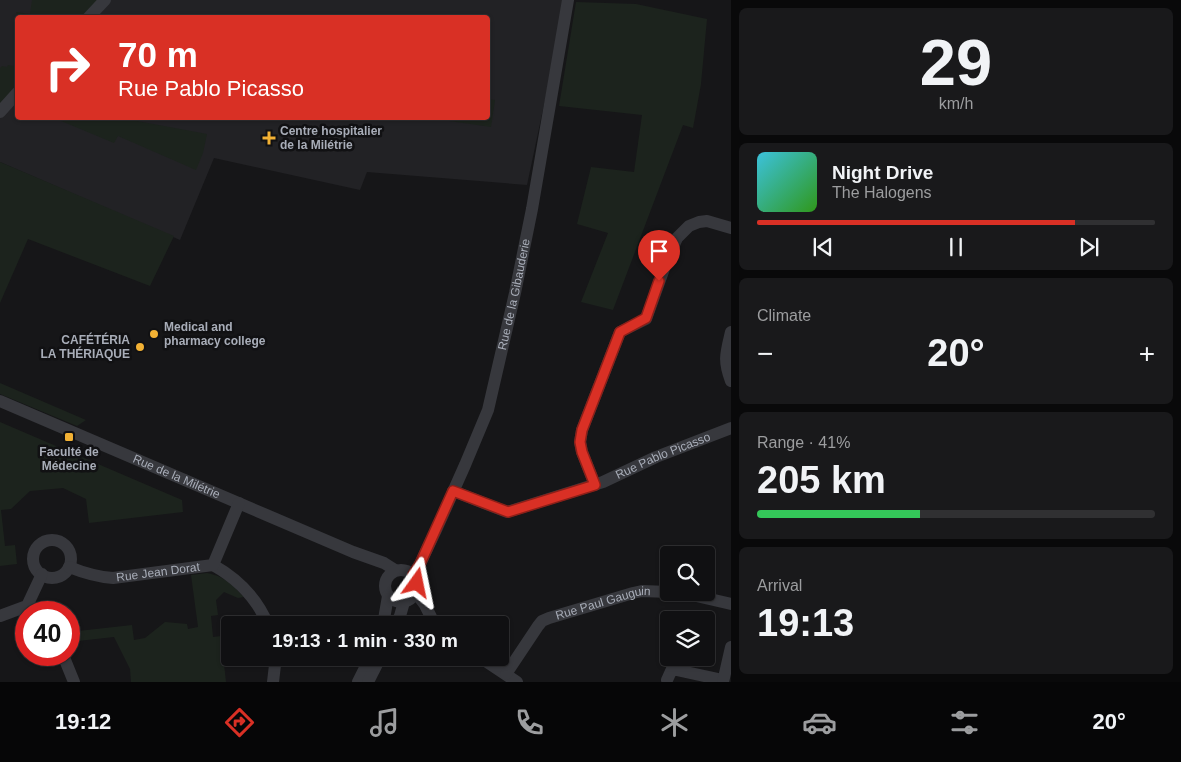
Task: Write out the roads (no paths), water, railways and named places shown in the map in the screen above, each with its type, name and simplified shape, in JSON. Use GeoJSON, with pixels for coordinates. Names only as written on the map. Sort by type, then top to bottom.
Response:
{"type":"FeatureCollection","features":[{"type":"Feature","properties":{"kind":"street"},"geometry":{"type":"LineString","coordinates":[[91,15],[105,0]]}},
{"type":"Feature","properties":{"kind":"street","name":"Rue de la Gibauderie"},"geometry":{"type":"LineString","coordinates":[[413,575],[420,564],[465,466],[488,410],[516,293],[568,0]]}},
{"type":"Feature","properties":{"kind":"street"},"geometry":{"type":"LineString","coordinates":[[2,108],[15,95]]}},
{"type":"Feature","properties":{"kind":"street"},"geometry":{"type":"LineString","coordinates":[[595,485],[580,442],[582,430],[620,332],[646,318],[677,238],[689,226],[707,221],[731,228]]}},
{"type":"Feature","properties":{"kind":"street"},"geometry":{"type":"LineString","coordinates":[[731,332],[725,356],[726,368],[731,381]]}},
{"type":"Feature","properties":{"kind":"street","name":"Rue de la Milétrie"},"geometry":{"type":"LineString","coordinates":[[0,402],[353,552],[384,563],[395,570]]}},
{"type":"Feature","properties":{"kind":"street","name":"Rue Pablo Picasso"},"geometry":{"type":"LineString","coordinates":[[453,491],[508,512],[603,482],[656,457],[731,428]]}},
{"type":"Feature","properties":{"kind":"street","name":"Rue Jean Dorat"},"geometry":{"type":"LineString","coordinates":[[69,568],[88,575],[113,578],[213,565],[239,503]]}},
{"type":"Feature","properties":{"kind":"street"},"geometry":{"type":"LineString","coordinates":[[47,541],[59,541],[68,550],[70,555],[71,562],[69,568],[64,574],[57,577],[49,577],[42,574],[34,565],[34,553],[41,544],[47,541]]}},
{"type":"Feature","properties":{"kind":"street","name":"Rue de la Milétrie"},"geometry":{"type":"LineString","coordinates":[[353,552],[368,561],[385,580]]}},
{"type":"Feature","properties":{"kind":"street"},"geometry":{"type":"LineString","coordinates":[[213,565],[226,572],[247,590],[264,616]]}},
{"type":"Feature","properties":{"kind":"street"},"geometry":{"type":"LineString","coordinates":[[402,569],[413,575],[417,583],[416,592],[413,597],[404,602],[398,602],[388,596],[384,588],[385,580],[389,574],[395,570],[402,569]]}},
{"type":"Feature","properties":{"kind":"street"},"geometry":{"type":"LineString","coordinates":[[33,601],[42,574]]}},
{"type":"Feature","properties":{"kind":"street"},"geometry":{"type":"LineString","coordinates":[[416,592],[430,616]]}},
{"type":"Feature","properties":{"kind":"street","name":"Rue Paul Gauguin"},"geometry":{"type":"LineString","coordinates":[[506,674],[542,621],[634,593],[660,592]]}},
{"type":"Feature","properties":{"kind":"street"},"geometry":{"type":"LineString","coordinates":[[385,616],[388,596]]}},
{"type":"Feature","properties":{"kind":"street"},"geometry":{"type":"LineString","coordinates":[[715,600],[731,604]]}},
{"type":"Feature","properties":{"kind":"street"},"geometry":{"type":"LineString","coordinates":[[400,616],[404,602]]}},
{"type":"Feature","properties":{"kind":"street"},"geometry":{"type":"LineString","coordinates":[[0,616],[15,612]]}},
{"type":"Feature","properties":{"kind":"street"},"geometry":{"type":"LineString","coordinates":[[667,680],[672,669],[723,681],[731,647]]}},
{"type":"Feature","properties":{"kind":"street"},"geometry":{"type":"LineString","coordinates":[[67,666],[74,682]]}},
{"type":"Feature","properties":{"kind":"street"},"geometry":{"type":"LineString","coordinates":[[273,682],[275,666]]}},
{"type":"Feature","properties":{"kind":"street"},"geometry":{"type":"LineString","coordinates":[[358,682],[366,666]]}},
{"type":"Feature","properties":{"kind":"street"},"geometry":{"type":"LineString","coordinates":[[368,682],[376,666]]}},
{"type":"Feature","properties":{"kind":"street"},"geometry":{"type":"LineString","coordinates":[[494,666],[517,682]]}},
{"type":"Feature","properties":{"kind":"place","name":"Centre hospitalier de la Milétrie"},"geometry":{"type":"Point","coordinates":[269,138]}},
{"type":"Feature","properties":{"kind":"place","name":"Medical and pharmacy college"},"geometry":{"type":"Point","coordinates":[154,334]}},
{"type":"Feature","properties":{"kind":"place","name":"CAFÉTÉRIA LA THÉRIAQUE"},"geometry":{"type":"Point","coordinates":[140,347]}},
{"type":"Feature","properties":{"kind":"place","name":"Faculté de Médecine"},"geometry":{"type":"Point","coordinates":[69,437]}}]}
